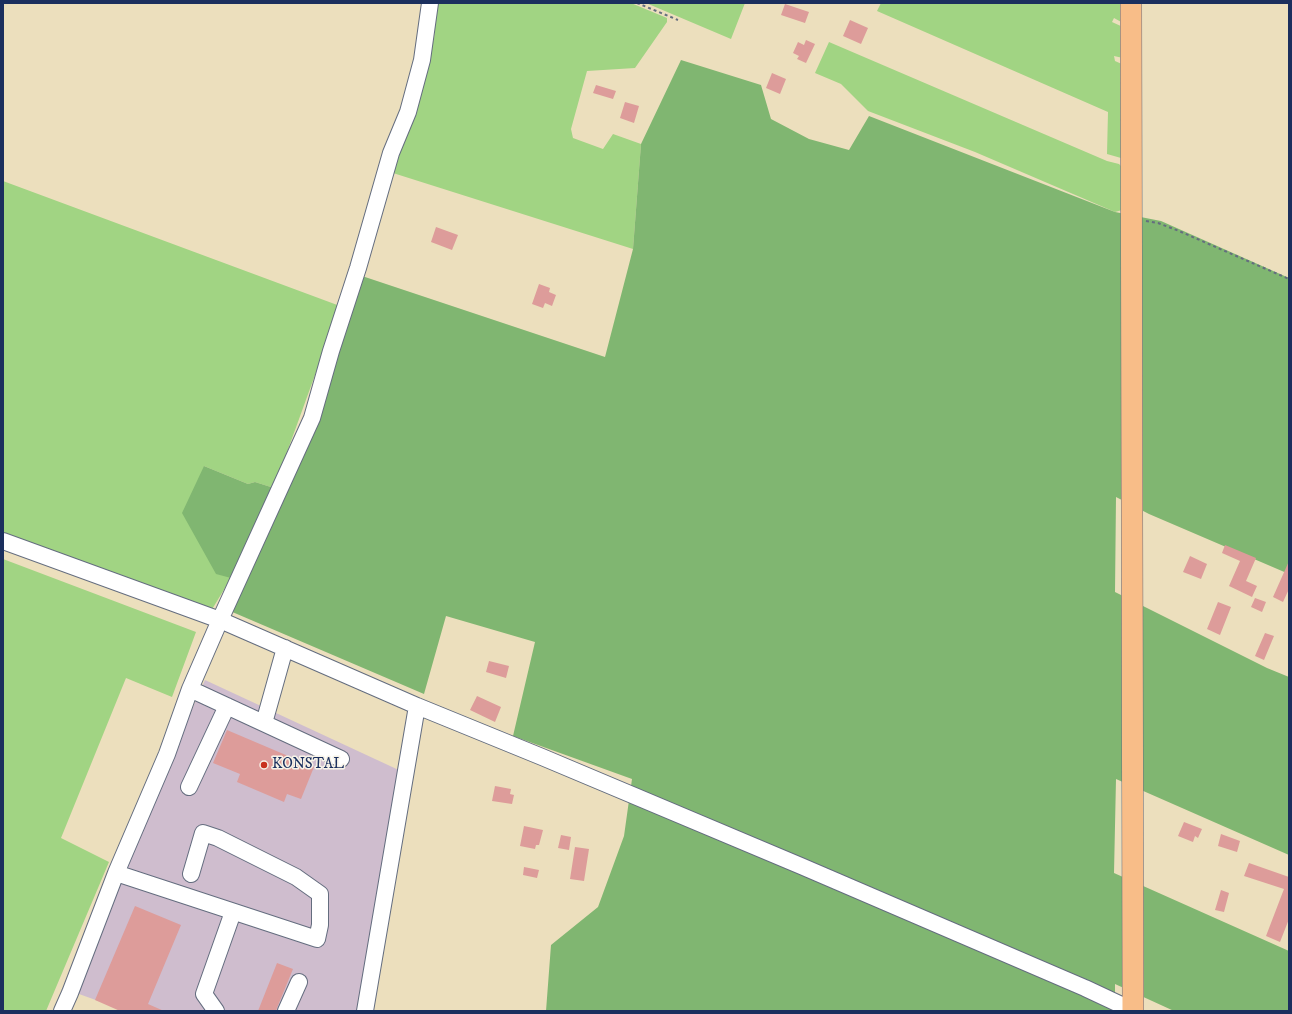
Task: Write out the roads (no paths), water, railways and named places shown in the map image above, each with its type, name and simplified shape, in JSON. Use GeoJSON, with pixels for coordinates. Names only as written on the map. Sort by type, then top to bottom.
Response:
{"type":"FeatureCollection","features":[{"type":"Feature","properties":{"kind":"main road"},"geometry":{"type":"LineString","coordinates":[[1131,3],[1133,1011]]}},
{"type":"Feature","properties":{"kind":"street"},"geometry":{"type":"LineString","coordinates":[[62,1011],[70,994],[116,873],[167,754],[190,689],[312,418],[331,351],[358,268],[391,153],[408,112],[422,60],[430,3]]}},
{"type":"Feature","properties":{"kind":"street"},"geometry":{"type":"LineString","coordinates":[[3,541],[220,620],[418,706],[549,760],[1078,985],[1133,1011]]}},
{"type":"Feature","properties":{"kind":"street"},"geometry":{"type":"LineString","coordinates":[[264,724],[286,648]]}},
{"type":"Feature","properties":{"kind":"street"},"geometry":{"type":"LineString","coordinates":[[190,689],[341,759]]}},
{"type":"Feature","properties":{"kind":"street"},"geometry":{"type":"LineString","coordinates":[[189,787],[226,706]]}},
{"type":"Feature","properties":{"kind":"street"},"geometry":{"type":"LineString","coordinates":[[365,1011],[418,706]]}},
{"type":"Feature","properties":{"kind":"street"},"geometry":{"type":"LineString","coordinates":[[116,873],[317,939],[320,924],[320,894],[296,877],[218,838],[203,833],[191,874]]}},
{"type":"Feature","properties":{"kind":"street"},"geometry":{"type":"LineString","coordinates":[[216,1011],[204,994],[233,912]]}},
{"type":"Feature","properties":{"kind":"street"},"geometry":{"type":"LineString","coordinates":[[286,1011],[298,982]]}},
{"type":"Feature","properties":{"kind":"place","name":"KONSTAL"},"geometry":{"type":"Point","coordinates":[264,765]}}]}
